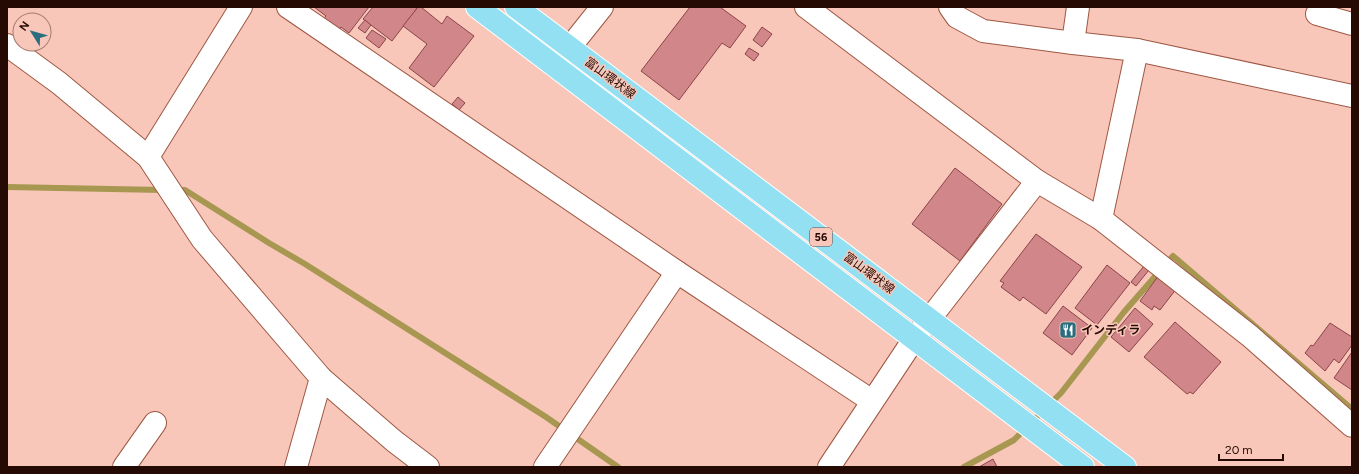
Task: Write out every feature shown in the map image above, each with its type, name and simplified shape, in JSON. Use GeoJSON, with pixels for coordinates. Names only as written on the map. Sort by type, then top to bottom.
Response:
{"type":"FeatureCollection","features":[{"type":"Feature","properties":{"kind":"main road","name":"富山環状線"},"geometry":{"type":"LineString","coordinates":[[477,7],[1083,467]]}},
{"type":"Feature","properties":{"kind":"main road","name":"富山環状線"},"geometry":{"type":"LineString","coordinates":[[516,7],[1125,467]]}},
{"type":"Feature","properties":{"kind":"street"},"geometry":{"type":"LineString","coordinates":[[148,157],[241,7]]}},
{"type":"Feature","properties":{"kind":"street"},"geometry":{"type":"LineString","coordinates":[[288,7],[677,272],[872,400]]}},
{"type":"Feature","properties":{"kind":"street"},"geometry":{"type":"LineString","coordinates":[[555,66],[602,7]]}},
{"type":"Feature","properties":{"kind":"street"},"geometry":{"type":"LineString","coordinates":[[806,7],[1037,181],[1101,219],[1250,336],[1352,426]]}},
{"type":"Feature","properties":{"kind":"street"},"geometry":{"type":"LineString","coordinates":[[950,7],[958,17],[983,31],[1137,50],[1352,96]]}},
{"type":"Feature","properties":{"kind":"street"},"geometry":{"type":"LineString","coordinates":[[1073,43],[1078,7]]}},
{"type":"Feature","properties":{"kind":"street"},"geometry":{"type":"LineString","coordinates":[[1317,14],[1352,24]]}},
{"type":"Feature","properties":{"kind":"street"},"geometry":{"type":"LineString","coordinates":[[7,44],[59,82],[148,157],[202,239],[321,378],[394,441],[428,467]]}},
{"type":"Feature","properties":{"kind":"street"},"geometry":{"type":"LineString","coordinates":[[1101,219],[1137,50]]}},
{"type":"Feature","properties":{"kind":"street"},"geometry":{"type":"LineString","coordinates":[[829,467],[872,400],[914,339],[1037,181]]}},
{"type":"Feature","properties":{"kind":"street"},"geometry":{"type":"LineString","coordinates":[[545,467],[677,272]]}},
{"type":"Feature","properties":{"kind":"street"},"geometry":{"type":"LineString","coordinates":[[296,467],[321,378]]}},
{"type":"Feature","properties":{"kind":"street"},"geometry":{"type":"LineString","coordinates":[[124,467],[155,422]]}},
{"type":"Feature","properties":{"kind":"building"},"geometry":{"type":"Polygon","coordinates":[[[314,7],[369,7],[349,33],[341,27],[339,30],[324,18],[326,16],[314,7]]]}},
{"type":"Feature","properties":{"kind":"building"},"geometry":{"type":"Polygon","coordinates":[[[373,7],[418,7],[392,41],[363,19],[373,7]]]}},
{"type":"Feature","properties":{"kind":"building"},"geometry":{"type":"Polygon","coordinates":[[[418,7],[421,7],[442,24],[447,16],[474,36],[434,87],[409,68],[427,44],[403,26],[418,7]]]}},
{"type":"Feature","properties":{"kind":"building"},"geometry":{"type":"Polygon","coordinates":[[[690,7],[720,7],[746,26],[730,48],[722,43],[679,100],[641,71],[690,7]]]}},
{"type":"Feature","properties":{"kind":"building"},"geometry":{"type":"Polygon","coordinates":[[[365,20],[371,25],[365,33],[358,28],[365,20]]]}},
{"type":"Feature","properties":{"kind":"building"},"geometry":{"type":"Polygon","coordinates":[[[762,27],[772,34],[762,47],[753,40],[762,27]]]}},
{"type":"Feature","properties":{"kind":"building"},"geometry":{"type":"Polygon","coordinates":[[[372,30],[386,39],[379,48],[366,38],[372,30]]]}},
{"type":"Feature","properties":{"kind":"building"},"geometry":{"type":"Polygon","coordinates":[[[749,48],[759,54],[754,61],[745,54],[749,48]]]}},
{"type":"Feature","properties":{"kind":"building"},"geometry":{"type":"Polygon","coordinates":[[[458,97],[465,103],[459,110],[452,104],[458,97]]]}},
{"type":"Feature","properties":{"kind":"building"},"geometry":{"type":"Polygon","coordinates":[[[955,168],[1002,204],[960,261],[912,224],[955,168]]]}},
{"type":"Feature","properties":{"kind":"building"},"geometry":{"type":"Polygon","coordinates":[[[1036,234],[1082,267],[1046,314],[1023,297],[1020,301],[1001,287],[1004,283],[1000,281],[1036,234]]]}},
{"type":"Feature","properties":{"kind":"building"},"geometry":{"type":"Polygon","coordinates":[[[1107,265],[1130,283],[1097,325],[1075,308],[1107,265]]]}},
{"type":"Feature","properties":{"kind":"building"},"geometry":{"type":"Polygon","coordinates":[[[1144,266],[1149,270],[1136,286],[1131,282],[1144,266]]]}},
{"type":"Feature","properties":{"kind":"building"},"geometry":{"type":"Polygon","coordinates":[[[1159,275],[1177,288],[1160,310],[1154,306],[1152,310],[1140,301],[1159,275]]]}},
{"type":"Feature","properties":{"kind":"building","name":"インディラ"},"geometry":{"type":"Polygon","coordinates":[[[1063,306],[1092,328],[1072,355],[1043,333],[1063,306]]]}},
{"type":"Feature","properties":{"kind":"building"},"geometry":{"type":"Polygon","coordinates":[[[1135,308],[1153,324],[1129,352],[1111,337],[1135,308]]]}},
{"type":"Feature","properties":{"kind":"building"},"geometry":{"type":"Polygon","coordinates":[[[1175,322],[1221,362],[1193,394],[1190,392],[1187,394],[1144,357],[1175,322]]]}},
{"type":"Feature","properties":{"kind":"building"},"geometry":{"type":"Polygon","coordinates":[[[1330,323],[1352,337],[1352,345],[1339,363],[1334,359],[1325,371],[1305,353],[1311,345],[1313,346],[1330,323]]]}},
{"type":"Feature","properties":{"kind":"building"},"geometry":{"type":"Polygon","coordinates":[[[1352,352],[1352,390],[1334,378],[1352,352]]]}},
{"type":"Feature","properties":{"kind":"building"},"geometry":{"type":"Polygon","coordinates":[[[993,459],[997,467],[979,467],[993,459]]]}},
{"type":"Feature","properties":{"kind":"waterway"},"geometry":{"type":"LineString","coordinates":[[7,187],[163,190]]}},
{"type":"Feature","properties":{"kind":"waterway"},"geometry":{"type":"LineString","coordinates":[[175,190],[185,190],[305,264],[546,417],[618,467]]}},
{"type":"Feature","properties":{"kind":"waterway"},"geometry":{"type":"LineString","coordinates":[[964,467],[1014,440],[1061,393],[1124,312],[1173,256],[1352,409]]}},
{"type":"Feature","properties":{"kind":"place","name":"インディラ"},"geometry":{"type":"Point","coordinates":[1068,330]}}]}
